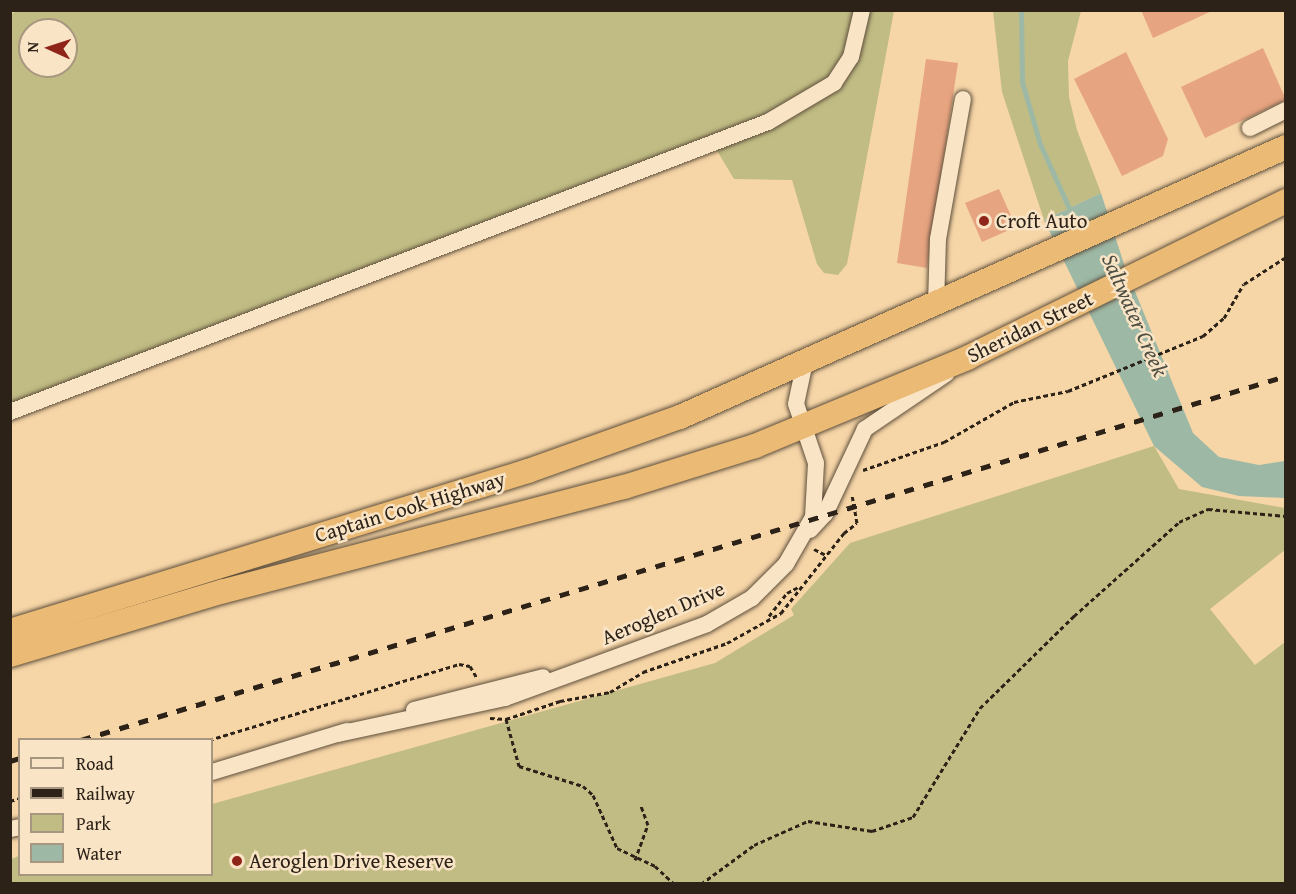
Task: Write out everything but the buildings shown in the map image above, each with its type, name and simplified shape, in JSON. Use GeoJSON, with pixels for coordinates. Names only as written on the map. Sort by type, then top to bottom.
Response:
{"type":"FeatureCollection","features":[{"type":"Feature","properties":{"kind":"highway"},"geometry":{"type":"LineString","coordinates":[[804,365],[1286,147]]}},
{"type":"Feature","properties":{"kind":"highway","name":"Sheridan Street"},"geometry":{"type":"LineString","coordinates":[[802,427],[967,358],[1286,201]]}},
{"type":"Feature","properties":{"kind":"highway","name":"Captain Cook Highway"},"geometry":{"type":"LineString","coordinates":[[10,631],[560,460],[804,365]]}},
{"type":"Feature","properties":{"kind":"highway","name":"Captain Cook Highway"},"geometry":{"type":"LineString","coordinates":[[10,655],[224,591],[624,487],[802,427]]}},
{"type":"Feature","properties":{"kind":"street"},"geometry":{"type":"LineString","coordinates":[[10,412],[768,122],[834,83],[851,57],[862,10]]}},
{"type":"Feature","properties":{"kind":"street"},"geometry":{"type":"LineString","coordinates":[[936,305],[938,239],[963,99]]}},
{"type":"Feature","properties":{"kind":"street"},"geometry":{"type":"LineString","coordinates":[[1250,128],[1286,110]]}},
{"type":"Feature","properties":{"kind":"street","name":"Aeroglen Drive"},"geometry":{"type":"LineString","coordinates":[[213,772],[501,684],[582,670],[731,612],[767,585],[825,514],[865,429],[967,358]]}},
{"type":"Feature","properties":{"kind":"street","name":"Aeroglen Drive"},"geometry":{"type":"LineString","coordinates":[[804,365],[796,391],[802,427],[817,472],[813,517],[804,537]]}},
{"type":"Feature","properties":{"kind":"path"},"geometry":{"type":"LineString","coordinates":[[855,478],[862,470],[944,442],[1014,402],[1107,376],[1211,331],[1244,284],[1286,257]]}},
{"type":"Feature","properties":{"kind":"path"},"geometry":{"type":"LineString","coordinates":[[486,711],[492,720],[506,719],[560,701],[610,692],[643,672],[727,642],[781,613],[801,585],[857,523],[851,484]]}},
{"type":"Feature","properties":{"kind":"path"},"geometry":{"type":"LineString","coordinates":[[701,884],[754,845],[808,821],[872,831],[913,817],[980,708],[1074,616],[1179,522],[1208,509],[1286,516]]}},
{"type":"Feature","properties":{"kind":"path"},"geometry":{"type":"LineString","coordinates":[[768,618],[787,593],[801,585]]}},
{"type":"Feature","properties":{"kind":"path"},"geometry":{"type":"LineString","coordinates":[[213,739],[459,664],[470,666],[478,682]]}},
{"type":"Feature","properties":{"kind":"path"},"geometry":{"type":"LineString","coordinates":[[506,719],[519,766],[583,786],[592,795],[617,848],[635,860],[655,866],[674,884]]}},
{"type":"Feature","properties":{"kind":"path"},"geometry":{"type":"LineString","coordinates":[[635,860],[648,825],[641,806]]}},
{"type":"Feature","properties":{"kind":"green space"},"geometry":{"type":"Polygon","coordinates":[[[19,10],[894,11],[847,264],[838,275],[824,273],[817,264],[792,180],[734,179],[713,144],[11,412],[11,14],[19,10]]]}},
{"type":"Feature","properties":{"kind":"green space"},"geometry":{"type":"Polygon","coordinates":[[[993,11],[1081,11],[1068,61],[1069,97],[1077,130],[1101,193],[1044,220],[1002,92],[993,11]]]}},
{"type":"Feature","properties":{"kind":"green space"},"geometry":{"type":"Polygon","coordinates":[[[1154,446],[1179,489],[1285,508],[1285,550],[1210,609],[1255,665],[1285,642],[1285,883],[11,883],[11,859],[18,856],[18,876],[213,876],[213,804],[715,663],[794,615],[791,609],[850,543],[1154,446]]]}},
{"type":"Feature","properties":{"kind":"water"},"geometry":{"type":"Polygon","coordinates":[[[1101,193],[1125,267],[1193,433],[1219,457],[1259,465],[1285,461],[1285,498],[1239,496],[1202,487],[1154,446],[1044,220],[1101,193]]]}},
{"type":"Feature","properties":{"kind":"waterway","name":"Saltwater Creek"},"geometry":{"type":"LineString","coordinates":[[1021,10],[1022,82],[1040,144],[1072,215]]}},
{"type":"Feature","properties":{"kind":"railway"},"geometry":{"type":"LineString","coordinates":[[88,738],[1286,376]]}},
{"type":"Feature","properties":{"kind":"railway"},"geometry":{"type":"LineString","coordinates":[[10,761],[18,759]]}},
{"type":"Feature","properties":{"kind":"place","name":"Croft Auto"},"geometry":{"type":"Point","coordinates":[984,221]}},
{"type":"Feature","properties":{"kind":"place","name":"Aeroglen Drive Reserve"},"geometry":{"type":"Point","coordinates":[237,861]}}]}
